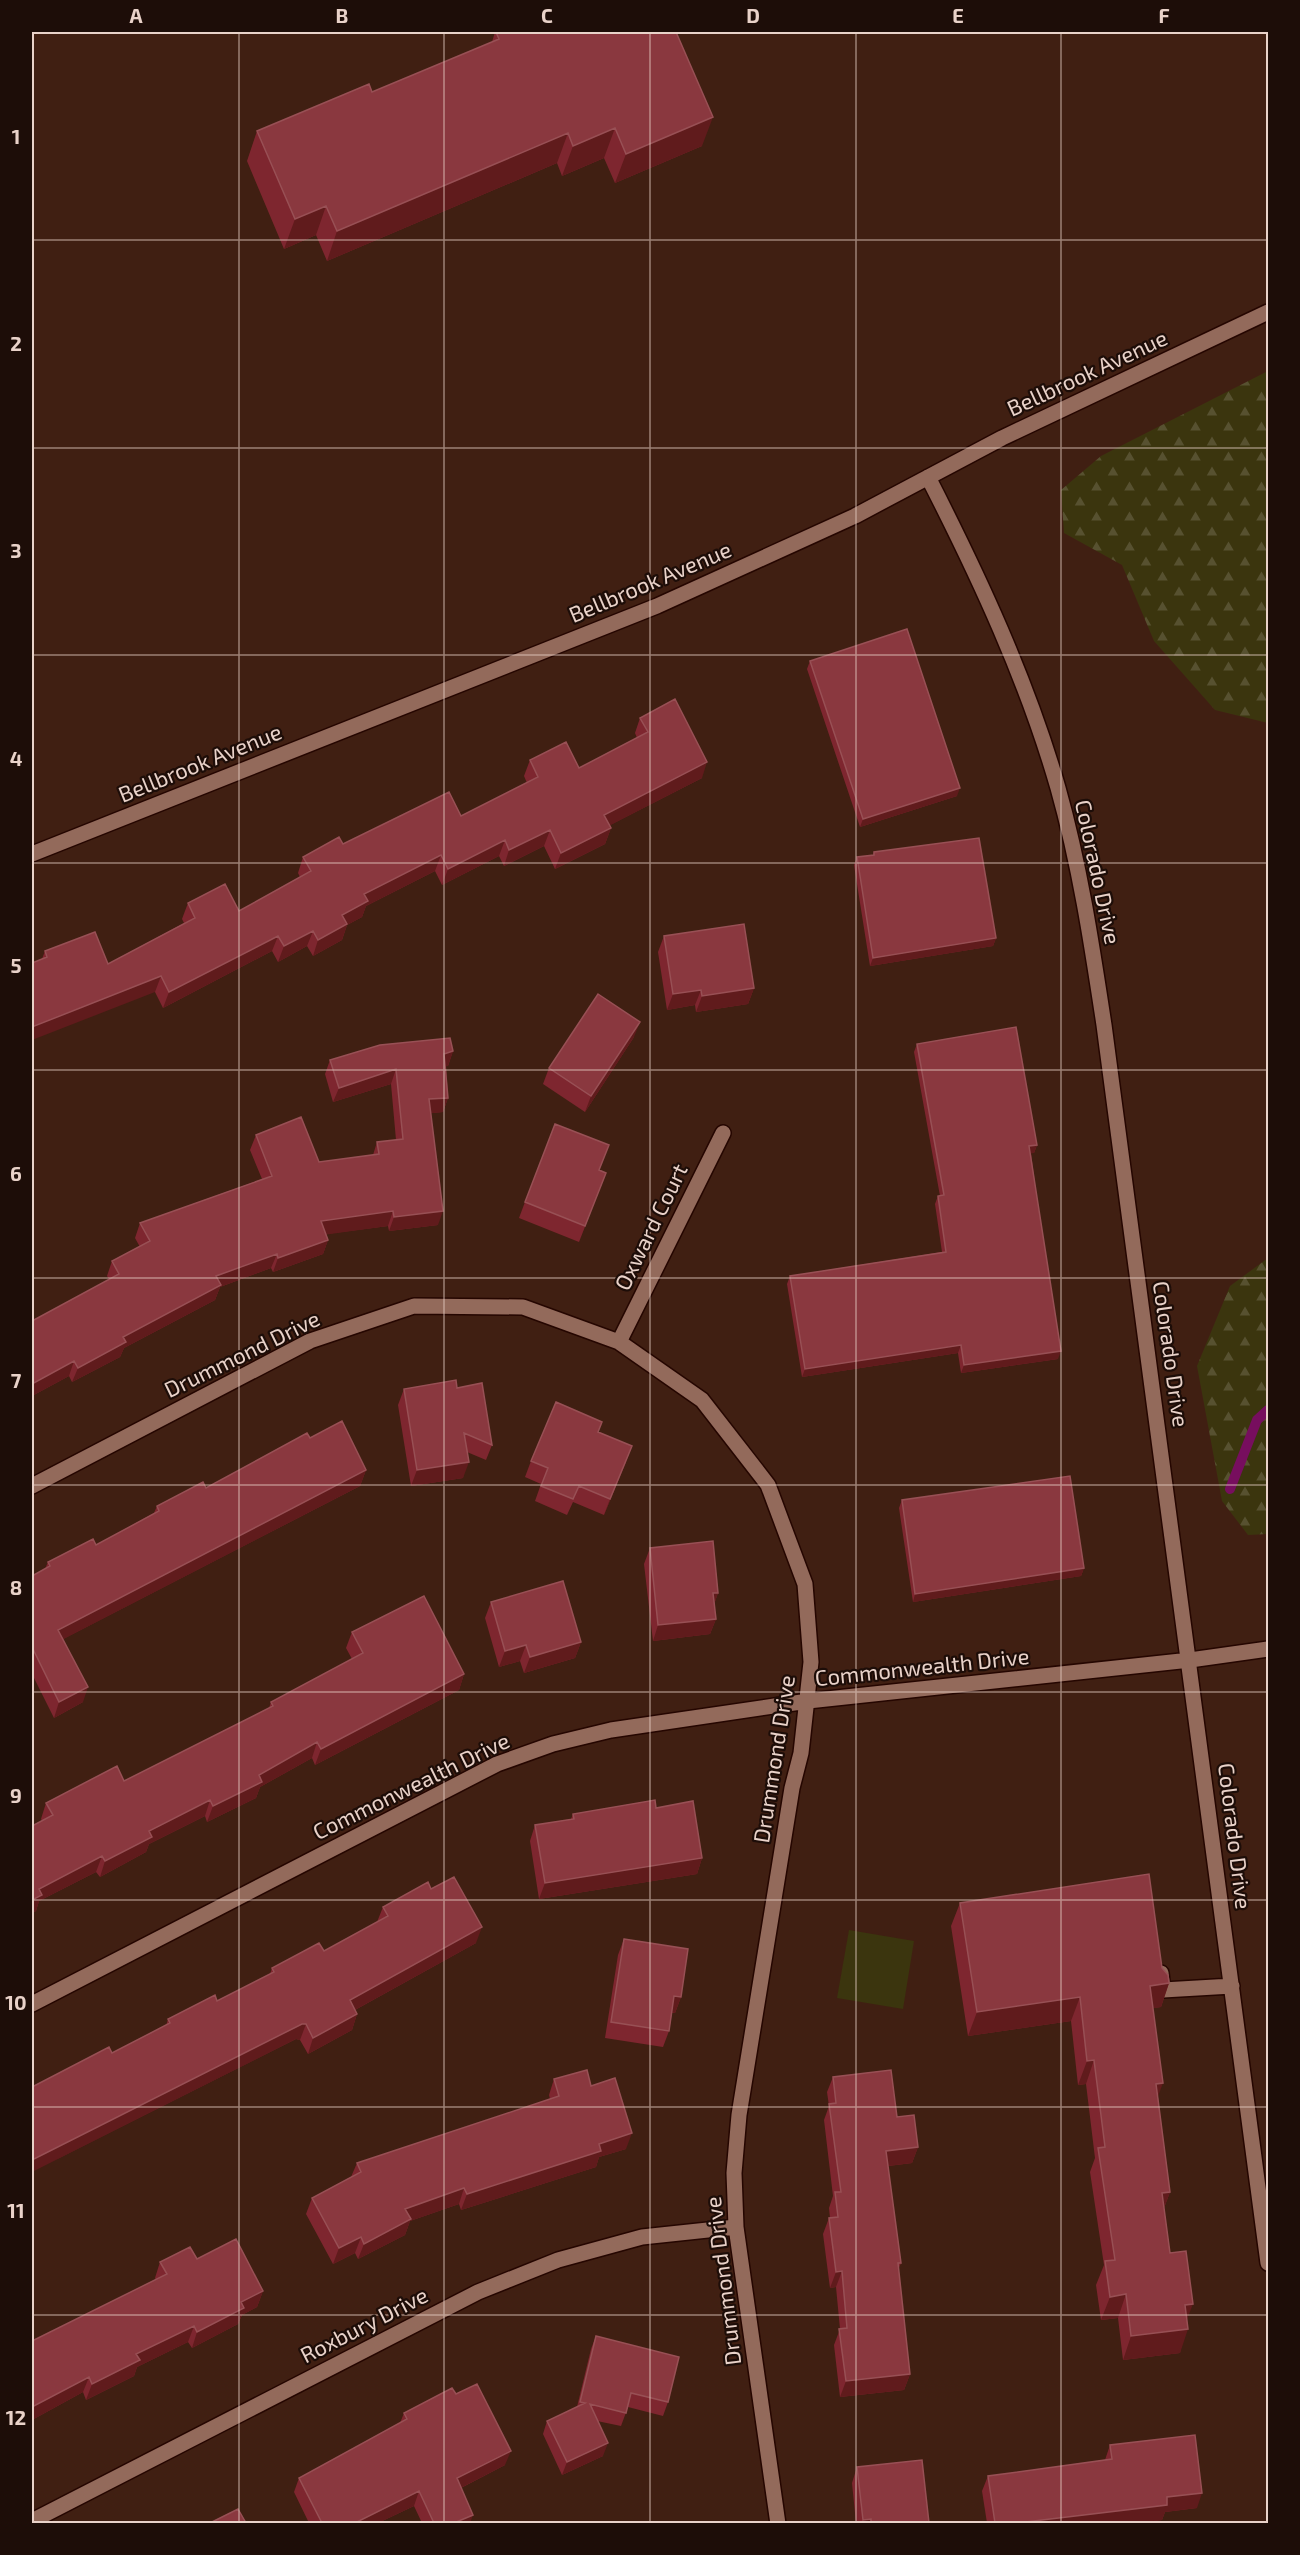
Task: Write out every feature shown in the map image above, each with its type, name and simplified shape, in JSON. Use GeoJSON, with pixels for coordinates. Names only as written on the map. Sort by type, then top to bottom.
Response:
{"type":"FeatureCollection","features":[{"type":"Feature","properties":{"kind":"street","name":"Bellbrook Avenue"},"geometry":{"type":"LineString","coordinates":[[32,854],[657,606],[855,516],[1002,438],[1269,312]]}},
{"type":"Feature","properties":{"kind":"street","name":"Colorado Drive"},"geometry":{"type":"LineString","coordinates":[[928,477],[972,564],[1026,691],[1058,788],[1080,877],[1106,1037],[1269,2263]]}},
{"type":"Feature","properties":{"kind":"street","name":"Oxward Court"},"geometry":{"type":"LineString","coordinates":[[619,1342],[723,1133]]}},
{"type":"Feature","properties":{"kind":"street","name":"Drummond Drive"},"geometry":{"type":"LineString","coordinates":[[32,1486],[310,1341],[414,1306],[523,1307],[619,1342],[702,1400],[768,1485],[804,1584],[811,1662],[808,1701],[739,2115],[734,2174],[736,2226],[778,2523]]}},
{"type":"Feature","properties":{"kind":"street","name":"Commonwealth Drive"},"geometry":{"type":"LineString","coordinates":[[32,2004],[496,1764],[553,1744],[611,1730],[808,1701],[1190,1660],[1269,1649]]}},
{"type":"Feature","properties":{"kind":"street"},"geometry":{"type":"LineString","coordinates":[[1158,1956],[1163,1989],[1232,1986]]}},
{"type":"Feature","properties":{"kind":"street","name":"Roxbury Drive"},"geometry":{"type":"LineString","coordinates":[[32,2521],[478,2292],[558,2260],[642,2237],[736,2226]]}},
{"type":"Feature","properties":{"kind":"green space"},"geometry":{"type":"Polygon","coordinates":[[[1268,371],[1268,723],[1215,710],[1154,641],[1122,565],[1064,533],[1061,490],[1101,456],[1268,371]]]}},
{"type":"Feature","properties":{"kind":"green space"},"geometry":{"type":"Polygon","coordinates":[[[1268,1258],[1268,1534],[1248,1535],[1222,1501],[1197,1366],[1230,1286],[1268,1258]]]}},
{"type":"Feature","properties":{"kind":"green space"},"geometry":{"type":"Polygon","coordinates":[[[849,1930],[914,1941],[903,2009],[837,1998],[849,1930]]]}},
{"type":"Feature","properties":{"kind":"building"},"geometry":{"type":"Polygon","coordinates":[[[496,32],[676,32],[713,117],[626,154],[615,128],[573,146],[568,133],[337,231],[326,206],[295,219],[257,131],[369,84],[372,92],[499,39],[496,32]]]}},
{"type":"Feature","properties":{"kind":"building"},"geometry":{"type":"Polygon","coordinates":[[[907,629],[960,788],[863,819],[810,661],[907,629]]]}},
{"type":"Feature","properties":{"kind":"building"},"geometry":{"type":"Polygon","coordinates":[[[675,699],[707,762],[604,815],[611,828],[561,853],[550,830],[509,850],[505,840],[448,869],[441,855],[364,894],[368,901],[342,915],[347,924],[318,940],[313,931],[284,946],[278,936],[169,992],[161,976],[32,1027],[32,963],[47,957],[45,951],[95,932],[108,964],[195,918],[188,903],[225,884],[239,911],[311,871],[303,857],[339,837],[343,844],[449,792],[461,816],[538,777],[530,760],[566,742],[579,768],[648,732],[640,718],[675,699]]]}},
{"type":"Feature","properties":{"kind":"building"},"geometry":{"type":"Polygon","coordinates":[[[979,838],[996,938],[873,958],[857,857],[874,855],[874,852],[979,838]]]}},
{"type":"Feature","properties":{"kind":"building"},"geometry":{"type":"Polygon","coordinates":[[[744,924],[754,988],[702,996],[701,990],[673,994],[664,936],[744,924]]]}},
{"type":"Feature","properties":{"kind":"building"},"geometry":{"type":"Polygon","coordinates":[[[598,994],[640,1022],[591,1096],[549,1068],[598,994]]]}},
{"type":"Feature","properties":{"kind":"building"},"geometry":{"type":"Polygon","coordinates":[[[1016,1027],[1037,1145],[1029,1146],[1061,1351],[964,1365],[961,1345],[805,1369],[790,1276],[946,1252],[938,1196],[944,1195],[917,1044],[1016,1027]]]}},
{"type":"Feature","properties":{"kind":"building"},"geometry":{"type":"Polygon","coordinates":[[[450,1038],[453,1051],[444,1054],[448,1098],[429,1099],[443,1211],[394,1217],[393,1211],[321,1221],[328,1240],[278,1258],[277,1254],[216,1276],[221,1285],[123,1337],[126,1342],[78,1368],[74,1361],[32,1384],[32,1321],[119,1274],[112,1261],[150,1241],[140,1223],[272,1176],[256,1135],[301,1117],[319,1162],[379,1154],[377,1142],[403,1139],[396,1069],[339,1088],[330,1060],[380,1045],[450,1038]]]}},
{"type":"Feature","properties":{"kind":"building"},"geometry":{"type":"Polygon","coordinates":[[[555,1124],[609,1145],[599,1170],[606,1173],[585,1226],[525,1202],[555,1124]]]}},
{"type":"Feature","properties":{"kind":"building"},"geometry":{"type":"Polygon","coordinates":[[[456,1380],[457,1388],[482,1383],[492,1445],[464,1433],[469,1462],[417,1470],[404,1389],[456,1380]]]}},
{"type":"Feature","properties":{"kind":"building"},"geometry":{"type":"Polygon","coordinates":[[[556,1402],[602,1422],[598,1432],[632,1446],[610,1499],[579,1486],[573,1499],[541,1486],[548,1468],[531,1461],[556,1402]]]}},
{"type":"Feature","properties":{"kind":"building"},"geometry":{"type":"Polygon","coordinates":[[[342,1421],[366,1470],[58,1630],[88,1687],[59,1702],[32,1647],[32,1576],[50,1566],[48,1562],[93,1539],[96,1545],[159,1511],[157,1506],[203,1482],[206,1488],[307,1433],[310,1438],[342,1421]]]}},
{"type":"Feature","properties":{"kind":"building"},"geometry":{"type":"Polygon","coordinates":[[[1070,1476],[1084,1568],[915,1594],[902,1500],[1070,1476]]]}},
{"type":"Feature","properties":{"kind":"building"},"geometry":{"type":"Polygon","coordinates":[[[713,1541],[718,1593],[713,1593],[716,1619],[658,1625],[650,1548],[713,1541]]]}},
{"type":"Feature","properties":{"kind":"building"},"geometry":{"type":"Polygon","coordinates":[[[563,1581],[581,1642],[530,1657],[526,1645],[505,1651],[491,1602],[563,1581]]]}},
{"type":"Feature","properties":{"kind":"building"},"geometry":{"type":"Polygon","coordinates":[[[424,1596],[464,1674],[321,1749],[317,1742],[259,1775],[262,1782],[213,1806],[210,1800],[149,1831],[152,1837],[105,1861],[102,1856],[39,1889],[42,1895],[32,1900],[32,1826],[53,1815],[46,1803],[117,1766],[124,1781],[273,1706],[271,1702],[363,1653],[352,1632],[424,1596]]]}},
{"type":"Feature","properties":{"kind":"building"},"geometry":{"type":"Polygon","coordinates":[[[655,1800],[656,1808],[693,1801],[702,1858],[545,1883],[535,1825],[574,1819],[573,1814],[655,1800]]]}},
{"type":"Feature","properties":{"kind":"building"},"geometry":{"type":"Polygon","coordinates":[[[1149,1874],[1162,1968],[1168,1975],[1169,1983],[1150,1986],[1163,2083],[1156,2084],[1170,2192],[1162,2193],[1170,2253],[1186,2251],[1193,2304],[1185,2305],[1188,2329],[1131,2336],[1126,2294],[1110,2297],[1105,2261],[1115,2260],[1098,2148],[1105,2147],[1094,2060],[1087,2061],[1080,1997],[977,2012],[960,1903],[1149,1874]]]}},
{"type":"Feature","properties":{"kind":"building"},"geometry":{"type":"Polygon","coordinates":[[[454,1877],[482,1927],[350,2000],[357,2014],[313,2038],[306,2024],[302,2024],[32,2160],[32,2087],[109,2047],[112,2053],[170,2023],[168,2019],[215,1995],[217,2001],[274,1972],[272,1968],[319,1943],[324,1951],[388,1916],[383,1907],[428,1882],[431,1889],[454,1877]]]}},
{"type":"Feature","properties":{"kind":"building"},"geometry":{"type":"Polygon","coordinates":[[[624,1939],[688,1949],[681,1997],[674,1996],[669,2031],[611,2022],[624,1939]]]}},
{"type":"Feature","properties":{"kind":"building"},"geometry":{"type":"Polygon","coordinates":[[[587,2070],[591,2086],[615,2078],[632,2133],[599,2144],[601,2151],[467,2194],[464,2188],[405,2209],[411,2219],[364,2244],[361,2237],[339,2248],[312,2198],[361,2172],[357,2163],[559,2096],[554,2079],[587,2070]]]}},
{"type":"Feature","properties":{"kind":"building"},"geometry":{"type":"Polygon","coordinates":[[[891,2070],[897,2117],[914,2115],[918,2147],[886,2151],[901,2263],[898,2263],[910,2374],[846,2381],[839,2329],[847,2328],[842,2271],[836,2272],[829,2218],[838,2217],[835,2192],[841,2192],[829,2104],[836,2103],[833,2077],[891,2070]]]}},
{"type":"Feature","properties":{"kind":"building"},"geometry":{"type":"Polygon","coordinates":[[[236,2239],[263,2291],[241,2302],[244,2308],[197,2332],[194,2326],[136,2354],[140,2360],[92,2384],[89,2377],[32,2407],[32,2341],[167,2274],[160,2262],[190,2247],[197,2259],[236,2239]]]}},
{"type":"Feature","properties":{"kind":"building"},"geometry":{"type":"Polygon","coordinates":[[[596,2336],[679,2357],[668,2402],[631,2393],[626,2413],[590,2404],[608,2443],[567,2462],[547,2421],[585,2403],[580,2402],[596,2336]]]}},
{"type":"Feature","properties":{"kind":"building"},"geometry":{"type":"Polygon","coordinates":[[[477,2384],[511,2451],[457,2478],[473,2515],[454,2523],[434,2523],[419,2491],[355,2523],[322,2523],[299,2478],[407,2419],[404,2413],[452,2388],[456,2394],[477,2384]]]}},
{"type":"Feature","properties":{"kind":"building"},"geometry":{"type":"Polygon","coordinates":[[[1195,2435],[1202,2493],[1167,2497],[1167,2505],[1017,2523],[995,2523],[988,2476],[1112,2459],[1110,2445],[1195,2435]]]}},
{"type":"Feature","properties":{"kind":"building"},"geometry":{"type":"Polygon","coordinates":[[[922,2460],[929,2523],[871,2523],[871,2519],[863,2520],[857,2467],[922,2460]]]}},
{"type":"Feature","properties":{"kind":"building"},"geometry":{"type":"Polygon","coordinates":[[[238,2509],[246,2523],[210,2523],[238,2509]]]}},
{"type":"Feature","properties":{"kind":"waterway"},"geometry":{"type":"LineString","coordinates":[[1230,1489],[1257,1420],[1268,1410]]}}]}
